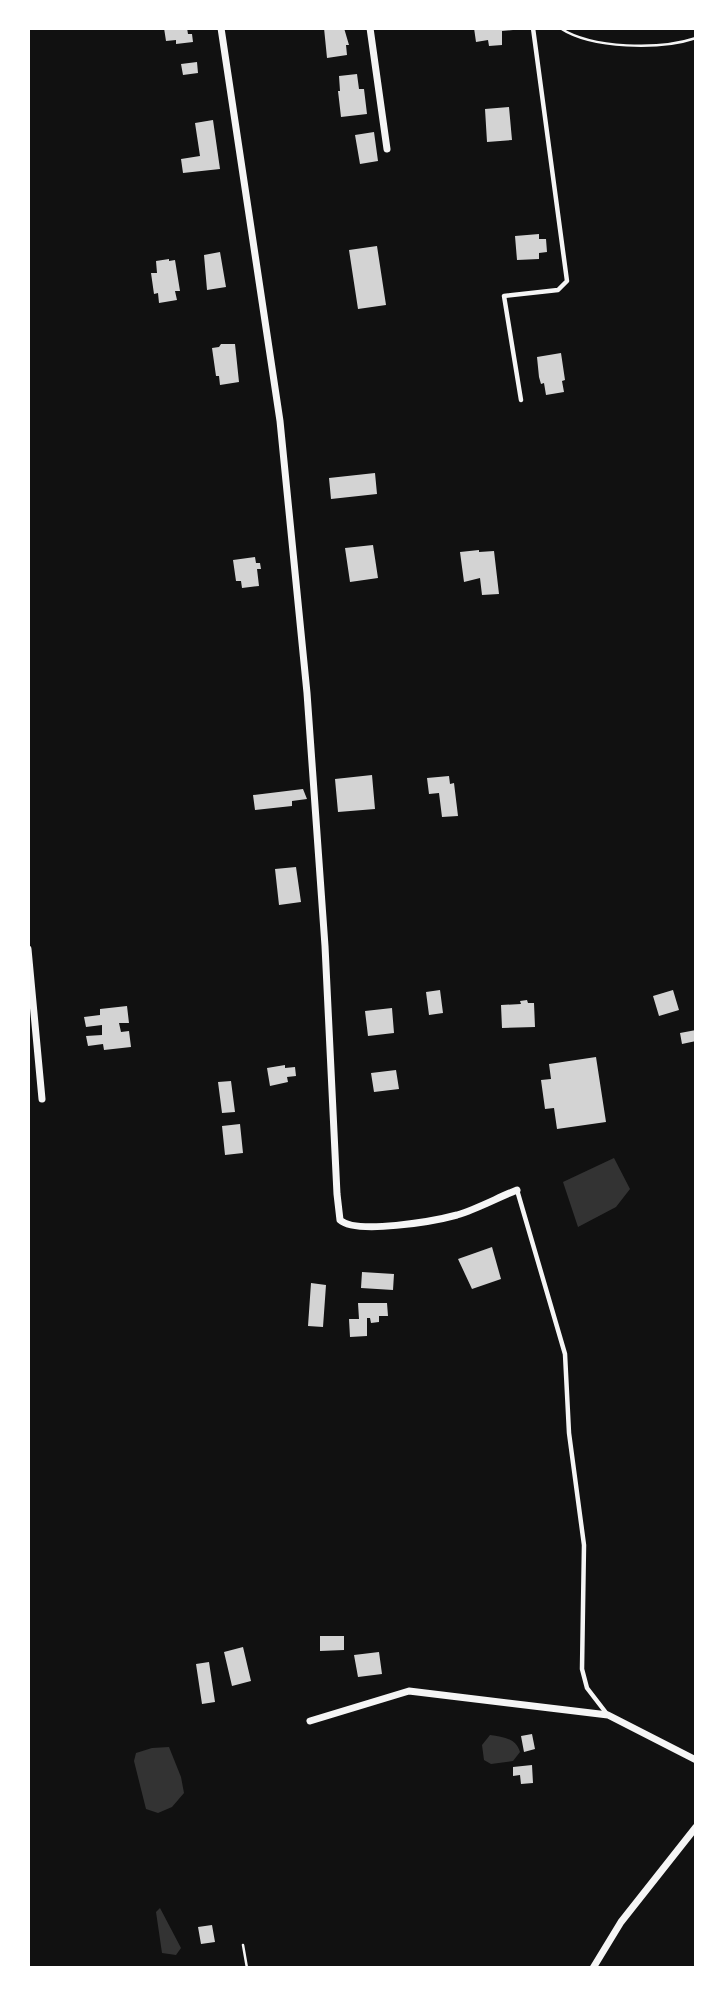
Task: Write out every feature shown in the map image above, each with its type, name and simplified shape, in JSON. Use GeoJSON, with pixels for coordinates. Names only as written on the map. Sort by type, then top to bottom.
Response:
{"type":"FeatureCollection","features":[{"type":"Feature","properties":{"kind":"street"},"geometry":{"type":"LineString","coordinates":[[221,28],[280,421],[307,693],[325,946],[340,1220],[346,1225],[361,1226],[431,1221],[459,1214],[517,1190]]}},
{"type":"Feature","properties":{"kind":"street"},"geometry":{"type":"LineString","coordinates":[[370,28],[387,149]]}},
{"type":"Feature","properties":{"kind":"street"},"geometry":{"type":"LineString","coordinates":[[28,949],[42,1099]]}},
{"type":"Feature","properties":{"kind":"street"},"geometry":{"type":"LineString","coordinates":[[310,1721],[409,1691],[608,1715],[696,1760]]}},
{"type":"Feature","properties":{"kind":"street"},"geometry":{"type":"LineString","coordinates":[[593,1968],[621,1922],[696,1827]]}},
{"type":"Feature","properties":{"kind":"lane"},"geometry":{"type":"LineString","coordinates":[[521,400],[504,296],[558,290],[567,281],[533,28]]}},
{"type":"Feature","properties":{"kind":"lane"},"geometry":{"type":"LineString","coordinates":[[517,1190],[565,1354],[569,1433],[584,1545],[582,1669],[587,1688],[608,1715]]}},
{"type":"Feature","properties":{"kind":"path"},"geometry":{"type":"LineString","coordinates":[[560,28],[586,38],[639,47],[678,44],[696,38]]}},
{"type":"Feature","properties":{"kind":"path"},"geometry":{"type":"LineString","coordinates":[[243,1945],[247,1968]]}},
{"type":"Feature","properties":{"kind":"shaded area"},"geometry":{"type":"Polygon","coordinates":[[[614,1158],[630,1189],[616,1207],[578,1227],[563,1182],[614,1158]]]}},
{"type":"Feature","properties":{"kind":"shaded area"},"geometry":{"type":"Polygon","coordinates":[[[490,1735],[508,1739],[518,1747],[520,1752],[513,1761],[491,1764],[484,1760],[482,1745],[490,1735]]]}},
{"type":"Feature","properties":{"kind":"shaded area"},"geometry":{"type":"Polygon","coordinates":[[[169,1747],[181,1777],[184,1793],[172,1807],[158,1813],[146,1809],[134,1761],[136,1753],[169,1747]]]}},
{"type":"Feature","properties":{"kind":"shaded area"},"geometry":{"type":"Polygon","coordinates":[[[160,1908],[181,1948],[176,1955],[162,1953],[156,1912],[160,1908]]]}},
{"type":"Feature","properties":{"kind":"building"},"geometry":{"type":"Polygon","coordinates":[[[164,28],[187,28],[188,34],[192,34],[193,42],[176,44],[176,40],[166,41],[164,28]]]}},
{"type":"Feature","properties":{"kind":"building"},"geometry":{"type":"Polygon","coordinates":[[[324,28],[344,28],[349,45],[346,45],[347,55],[327,58],[324,28]]]}},
{"type":"Feature","properties":{"kind":"building"},"geometry":{"type":"Polygon","coordinates":[[[474,28],[513,30],[502,31],[502,45],[489,46],[488,40],[476,42],[474,28]]]}},
{"type":"Feature","properties":{"kind":"building"},"geometry":{"type":"Polygon","coordinates":[[[197,62],[198,73],[183,75],[181,64],[197,62]]]}},
{"type":"Feature","properties":{"kind":"building"},"geometry":{"type":"Polygon","coordinates":[[[357,74],[359,89],[364,89],[367,114],[341,117],[339,76],[357,74]]]}},
{"type":"Feature","properties":{"kind":"building"},"geometry":{"type":"Polygon","coordinates":[[[509,107],[512,140],[487,142],[485,109],[509,107]]]}},
{"type":"Feature","properties":{"kind":"building"},"geometry":{"type":"Polygon","coordinates":[[[213,120],[220,169],[183,173],[181,159],[200,156],[195,123],[213,120]]]}},
{"type":"Feature","properties":{"kind":"building"},"geometry":{"type":"Polygon","coordinates":[[[374,132],[378,161],[360,164],[355,135],[374,132]]]}},
{"type":"Feature","properties":{"kind":"building"},"geometry":{"type":"Polygon","coordinates":[[[539,234],[539,239],[546,239],[547,252],[539,253],[539,259],[517,260],[515,236],[539,234]]]}},
{"type":"Feature","properties":{"kind":"building"},"geometry":{"type":"Polygon","coordinates":[[[377,246],[386,305],[358,309],[349,250],[377,246]]]}},
{"type":"Feature","properties":{"kind":"building"},"geometry":{"type":"Polygon","coordinates":[[[220,252],[226,287],[207,290],[204,255],[220,252]]]}},
{"type":"Feature","properties":{"kind":"building"},"geometry":{"type":"Polygon","coordinates":[[[175,260],[180,291],[175,291],[177,300],[159,303],[158,293],[154,294],[151,273],[157,273],[156,261],[175,260]]]}},
{"type":"Feature","properties":{"kind":"building"},"geometry":{"type":"Polygon","coordinates":[[[221,344],[235,344],[239,382],[220,385],[212,348],[221,344]]]}},
{"type":"Feature","properties":{"kind":"building"},"geometry":{"type":"Polygon","coordinates":[[[561,353],[564,392],[546,395],[544,383],[541,384],[539,377],[537,357],[561,353]]]}},
{"type":"Feature","properties":{"kind":"building"},"geometry":{"type":"Polygon","coordinates":[[[375,473],[377,494],[331,499],[329,478],[375,473]]]}},
{"type":"Feature","properties":{"kind":"building"},"geometry":{"type":"Polygon","coordinates":[[[373,545],[378,578],[350,582],[345,548],[373,545]]]}},
{"type":"Feature","properties":{"kind":"building"},"geometry":{"type":"Polygon","coordinates":[[[494,551],[499,594],[482,595],[480,578],[464,582],[460,552],[494,551]]]}},
{"type":"Feature","properties":{"kind":"building"},"geometry":{"type":"Polygon","coordinates":[[[255,557],[261,569],[257,569],[259,586],[242,588],[241,581],[236,581],[233,560],[255,557]]]}},
{"type":"Feature","properties":{"kind":"building"},"geometry":{"type":"Polygon","coordinates":[[[372,775],[375,809],[338,812],[335,779],[372,775]]]}},
{"type":"Feature","properties":{"kind":"building"},"geometry":{"type":"Polygon","coordinates":[[[449,776],[450,784],[454,783],[458,816],[442,817],[439,793],[429,794],[427,778],[449,776]]]}},
{"type":"Feature","properties":{"kind":"building"},"geometry":{"type":"Polygon","coordinates":[[[303,789],[307,799],[292,801],[292,806],[255,810],[253,795],[303,789]]]}},
{"type":"Feature","properties":{"kind":"building"},"geometry":{"type":"Polygon","coordinates":[[[296,867],[301,902],[279,905],[275,869],[296,867]]]}},
{"type":"Feature","properties":{"kind":"building"},"geometry":{"type":"Polygon","coordinates":[[[440,990],[443,1013],[429,1015],[426,992],[440,990]]]}},
{"type":"Feature","properties":{"kind":"building"},"geometry":{"type":"Polygon","coordinates":[[[673,990],[679,1010],[659,1016],[653,996],[673,990]]]}},
{"type":"Feature","properties":{"kind":"building"},"geometry":{"type":"Polygon","coordinates":[[[527,1000],[528,1003],[534,1003],[535,1027],[502,1028],[501,1005],[521,1004],[520,1001],[527,1000]]]}},
{"type":"Feature","properties":{"kind":"building"},"geometry":{"type":"Polygon","coordinates":[[[127,1006],[129,1023],[119,1023],[121,1032],[129,1031],[131,1047],[104,1050],[103,1044],[88,1046],[86,1036],[102,1035],[102,1025],[86,1027],[84,1017],[100,1015],[100,1009],[127,1006]]]}},
{"type":"Feature","properties":{"kind":"building"},"geometry":{"type":"Polygon","coordinates":[[[392,1008],[394,1033],[368,1036],[365,1011],[392,1008]]]}},
{"type":"Feature","properties":{"kind":"building"},"geometry":{"type":"Polygon","coordinates":[[[696,1030],[696,1041],[682,1044],[680,1033],[696,1030]]]}},
{"type":"Feature","properties":{"kind":"building"},"geometry":{"type":"Polygon","coordinates":[[[596,1057],[606,1122],[557,1129],[554,1108],[545,1109],[541,1080],[551,1079],[549,1064],[596,1057]]]}},
{"type":"Feature","properties":{"kind":"building"},"geometry":{"type":"Polygon","coordinates":[[[285,1065],[285,1068],[295,1067],[296,1076],[287,1077],[288,1082],[270,1086],[267,1068],[285,1065]]]}},
{"type":"Feature","properties":{"kind":"building"},"geometry":{"type":"Polygon","coordinates":[[[396,1070],[399,1089],[374,1092],[371,1073],[396,1070]]]}},
{"type":"Feature","properties":{"kind":"building"},"geometry":{"type":"Polygon","coordinates":[[[231,1081],[235,1112],[222,1113],[218,1082],[231,1081]]]}},
{"type":"Feature","properties":{"kind":"building"},"geometry":{"type":"Polygon","coordinates":[[[240,1124],[243,1153],[225,1155],[222,1126],[240,1124]]]}},
{"type":"Feature","properties":{"kind":"building"},"geometry":{"type":"Polygon","coordinates":[[[492,1247],[501,1279],[472,1289],[458,1259],[492,1247]]]}},
{"type":"Feature","properties":{"kind":"building"},"geometry":{"type":"Polygon","coordinates":[[[362,1272],[394,1274],[393,1290],[361,1288],[362,1272]]]}},
{"type":"Feature","properties":{"kind":"building"},"geometry":{"type":"Polygon","coordinates":[[[311,1283],[326,1285],[323,1327],[308,1326],[311,1283]]]}},
{"type":"Feature","properties":{"kind":"building"},"geometry":{"type":"Polygon","coordinates":[[[358,1303],[387,1303],[388,1316],[379,1316],[379,1322],[371,1323],[370,1318],[367,1318],[367,1336],[350,1337],[349,1319],[359,1319],[358,1303]]]}},
{"type":"Feature","properties":{"kind":"building"},"geometry":{"type":"Polygon","coordinates":[[[320,1636],[344,1636],[344,1650],[320,1651],[320,1636]]]}},
{"type":"Feature","properties":{"kind":"building"},"geometry":{"type":"Polygon","coordinates":[[[243,1647],[251,1681],[232,1686],[224,1652],[243,1647]]]}},
{"type":"Feature","properties":{"kind":"building"},"geometry":{"type":"Polygon","coordinates":[[[379,1652],[382,1674],[358,1677],[354,1655],[379,1652]]]}},
{"type":"Feature","properties":{"kind":"building"},"geometry":{"type":"Polygon","coordinates":[[[209,1662],[215,1702],[202,1704],[196,1664],[209,1662]]]}},
{"type":"Feature","properties":{"kind":"building"},"geometry":{"type":"Polygon","coordinates":[[[532,1734],[535,1749],[524,1752],[521,1736],[532,1734]]]}},
{"type":"Feature","properties":{"kind":"building"},"geometry":{"type":"Polygon","coordinates":[[[532,1765],[533,1783],[521,1784],[520,1775],[513,1776],[513,1767],[532,1765]]]}},
{"type":"Feature","properties":{"kind":"building"},"geometry":{"type":"Polygon","coordinates":[[[212,1925],[215,1942],[201,1944],[198,1927],[212,1925]]]}}]}
